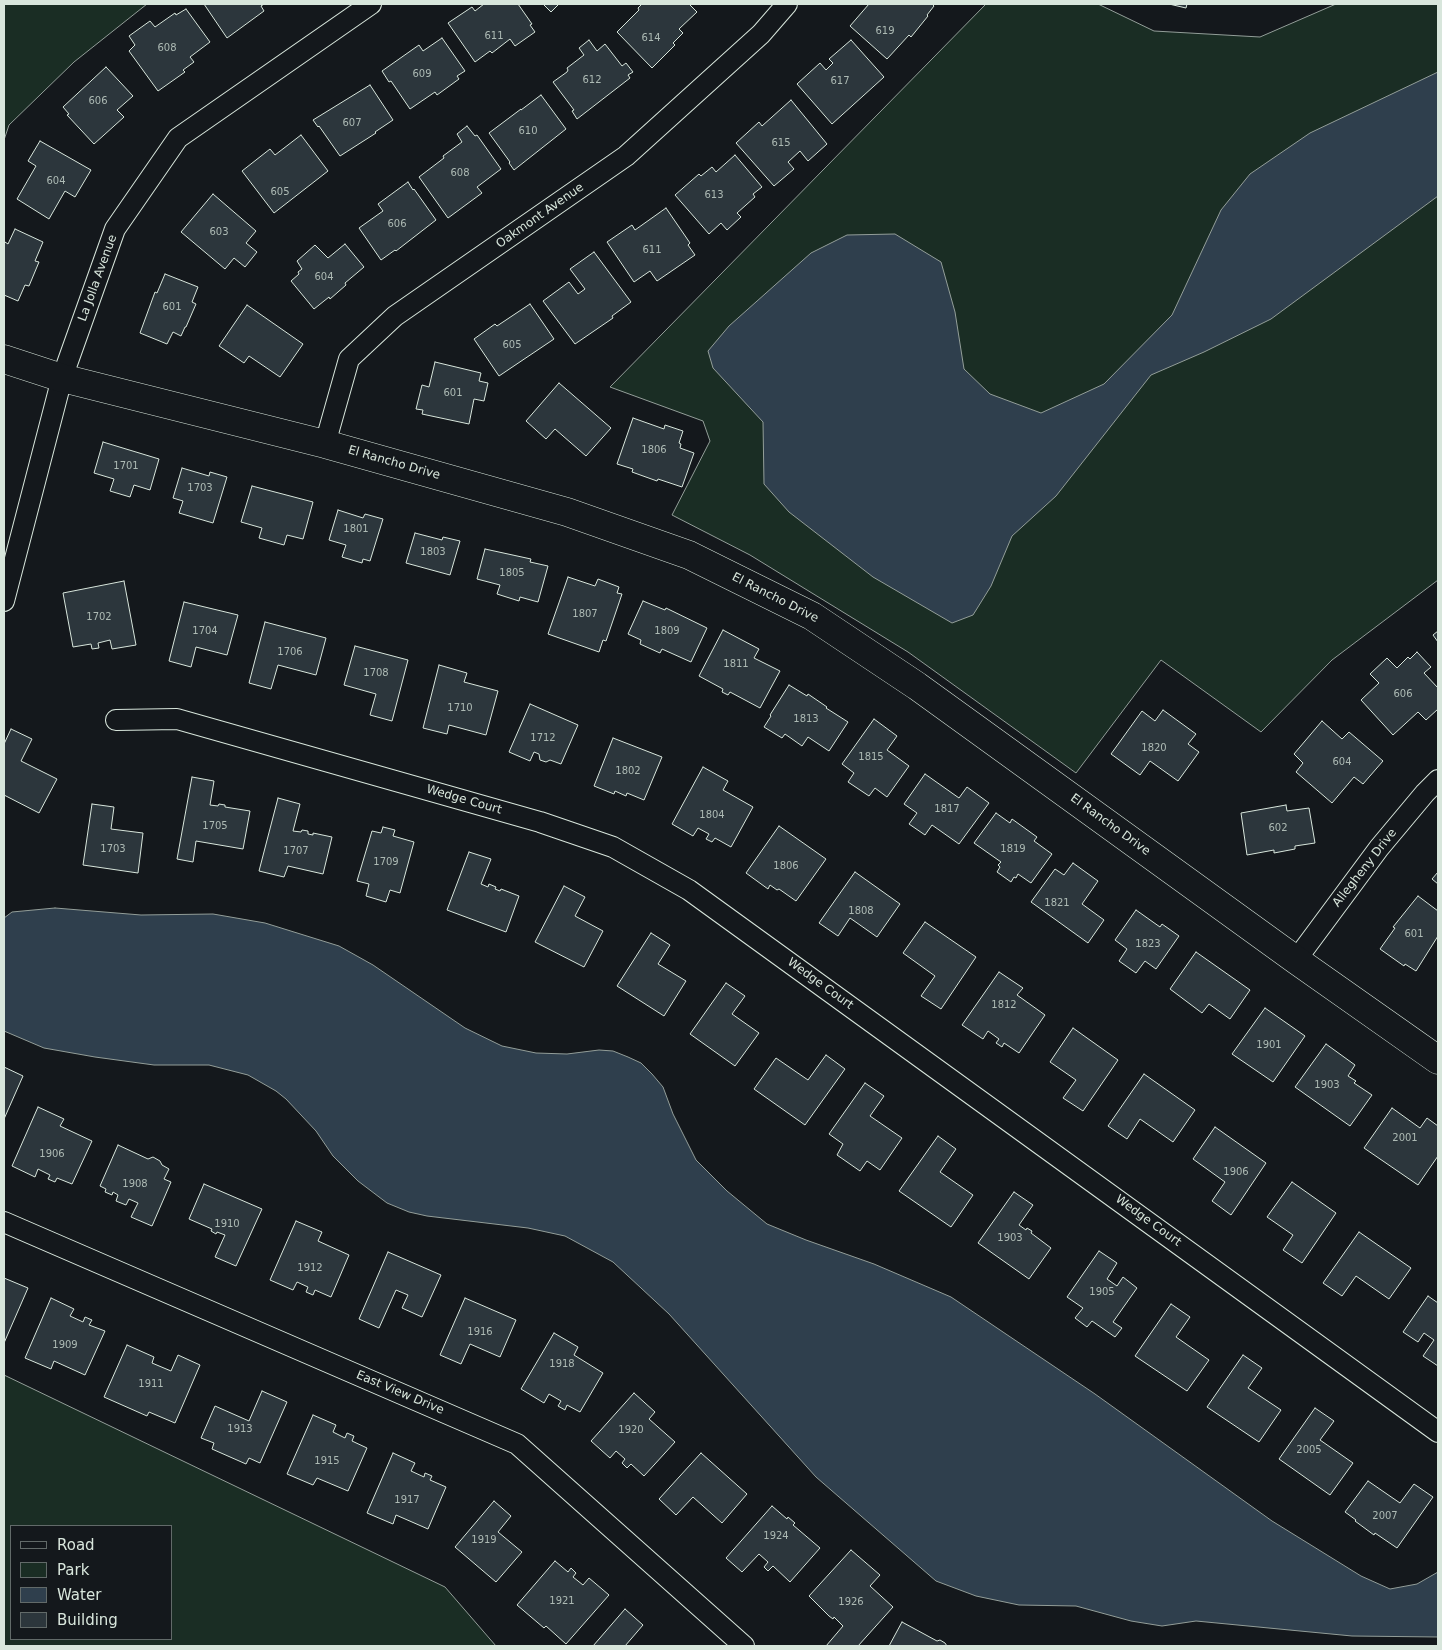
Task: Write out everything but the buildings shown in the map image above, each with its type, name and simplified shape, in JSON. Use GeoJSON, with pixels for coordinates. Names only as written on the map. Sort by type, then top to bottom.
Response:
{"type":"FeatureCollection","features":[{"type":"Feature","properties":{"kind":"street","name":"La Jolla Avenue"},"geometry":{"type":"LineString","coordinates":[[4,601],[62,378],[115,229],[178,138],[371,4]]}},
{"type":"Feature","properties":{"kind":"street","name":"Oakmont Avenue"},"geometry":{"type":"LineString","coordinates":[[325,444],[350,359],[356,353],[396,316],[626,156],[761,34],[787,4]]}},
{"type":"Feature","properties":{"kind":"street","name":"El Rancho Drive"},"geometry":{"type":"LineString","coordinates":[[4,359],[62,378],[325,444],[567,512],[680,552],[812,616],[925,691],[1296,960],[1438,1060]]}},
{"type":"Feature","properties":{"kind":"street","name":"Wedge Court"},"geometry":{"type":"LineString","coordinates":[[116,720],[177,719],[540,822],[612,847],[689,890],[1438,1432]]}},
{"type":"Feature","properties":{"kind":"street","name":"Allegheny Drive"},"geometry":{"type":"LineString","coordinates":[[1296,960],[1379,848],[1438,780]]}},
{"type":"Feature","properties":{"kind":"street","name":"East View Drive"},"geometry":{"type":"LineString","coordinates":[[4,1222],[517,1444],[744,1646]]}},
{"type":"Feature","properties":{"kind":"green space"},"geometry":{"type":"Polygon","coordinates":[[[4,4],[147,4],[74,62],[9,125],[4,140],[4,4]]]}},
{"type":"Feature","properties":{"kind":"green space"},"geometry":{"type":"Polygon","coordinates":[[[986,4],[1098,4],[1154,31],[1260,37],[1336,4],[1438,4],[1438,580],[1332,660],[1261,732],[1161,660],[1076,773],[908,652],[750,555],[672,515],[710,441],[703,421],[610,387],[986,4]]]}},
{"type":"Feature","properties":{"kind":"green space"},"geometry":{"type":"Polygon","coordinates":[[[4,1375],[445,1587],[496,1646],[4,1646],[4,1375]]]}},
{"type":"Feature","properties":{"kind":"water"},"geometry":{"type":"Polygon","coordinates":[[[1438,72],[1438,196],[1271,319],[1204,352],[1151,375],[1056,496],[1012,536],[991,586],[973,615],[952,623],[873,577],[789,512],[764,484],[763,422],[713,368],[708,351],[729,326],[811,253],[847,235],[895,234],[941,262],[955,312],[964,369],[990,394],[1041,413],[1104,384],[1172,315],[1221,210],[1250,174],[1310,133],[1438,72]]]}},
{"type":"Feature","properties":{"kind":"water"},"geometry":{"type":"Polygon","coordinates":[[[55,908],[141,915],[213,914],[265,923],[339,946],[373,965],[465,1028],[502,1046],[536,1053],[567,1054],[599,1050],[613,1051],[641,1063],[663,1087],[673,1114],[696,1160],[727,1191],[767,1224],[874,1264],[951,1297],[1095,1394],[1272,1521],[1361,1576],[1390,1589],[1417,1584],[1438,1572],[1438,1637],[1352,1636],[1196,1621],[1162,1626],[1131,1621],[1076,1606],[1019,1605],[976,1596],[936,1581],[816,1477],[669,1314],[613,1262],[565,1236],[528,1228],[427,1216],[409,1212],[387,1203],[358,1181],[333,1156],[316,1131],[286,1099],[248,1075],[209,1065],[154,1065],[44,1048],[4,1031],[4,918],[12,912],[55,908]]]}}]}
